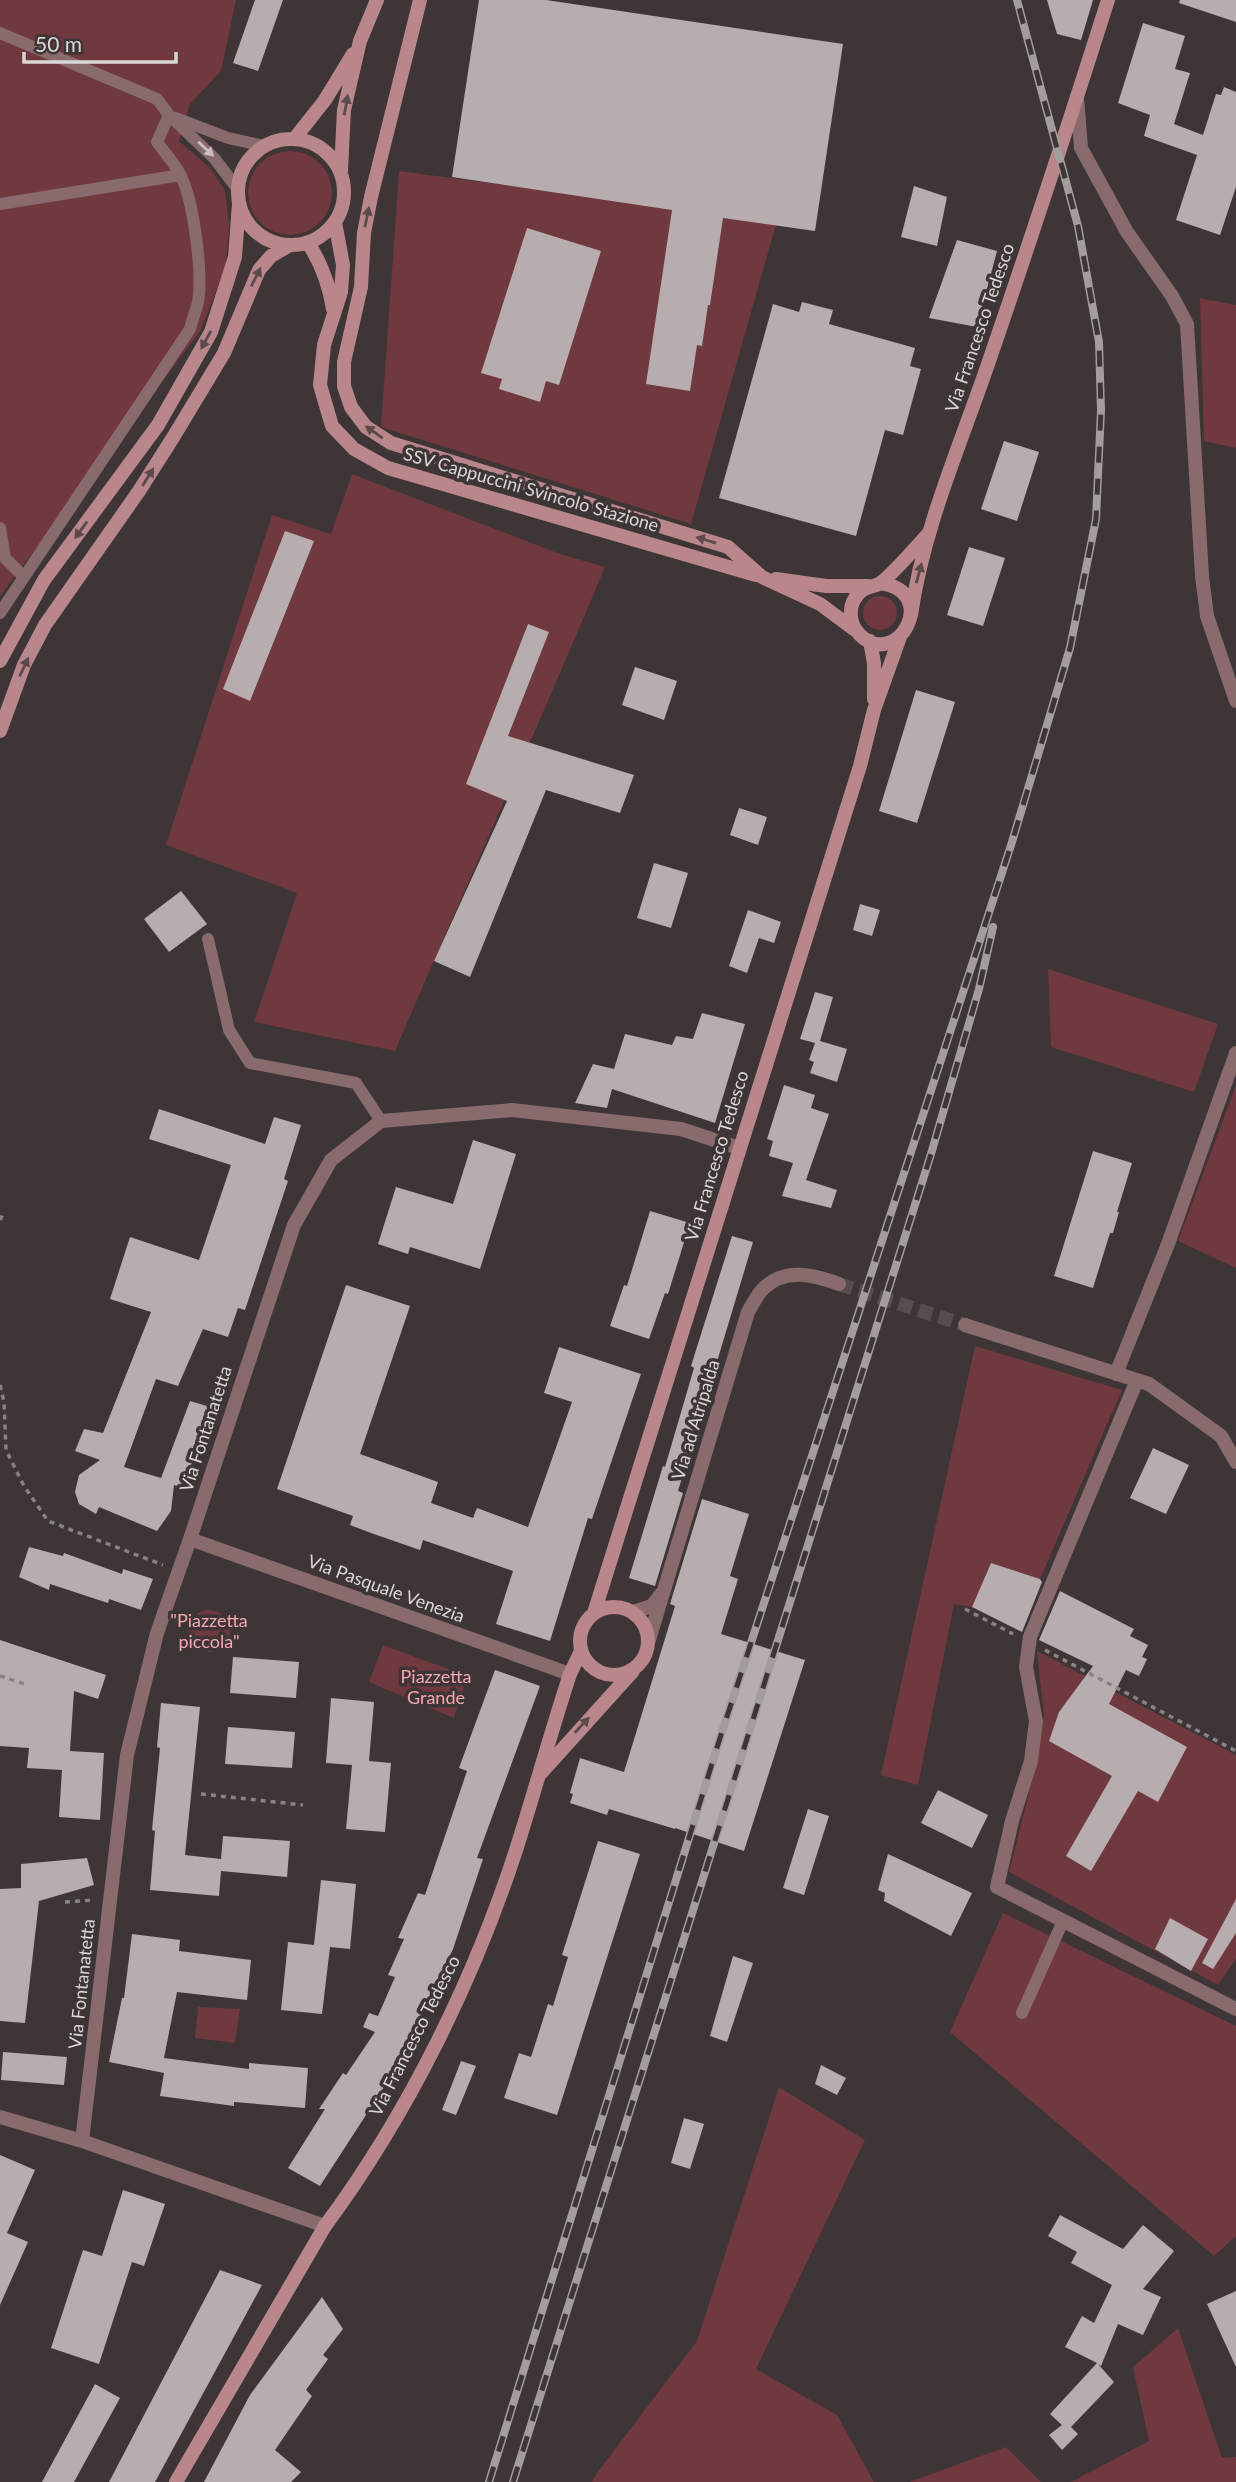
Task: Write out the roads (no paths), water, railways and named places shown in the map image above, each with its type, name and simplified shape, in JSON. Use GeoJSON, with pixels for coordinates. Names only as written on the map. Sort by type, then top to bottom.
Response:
{"type":"FeatureCollection","features":[{"type":"Feature","properties":{"kind":"street"},"geometry":{"type":"LineString","coordinates":[[295,138],[326,100],[360,41],[377,0]]}},
{"type":"Feature","properties":{"kind":"street"},"geometry":{"type":"LineString","coordinates":[[420,0],[364,233],[361,287],[344,362],[344,386],[351,407],[366,427],[391,443],[728,547],[762,577]]}},
{"type":"Feature","properties":{"kind":"street","name":"Via Francesco Tedesco"},"geometry":{"type":"LineString","coordinates":[[594,1614],[860,766],[874,710],[900,637],[909,624],[914,592],[930,533],[1065,136],[1108,0]]}},
{"type":"Feature","properties":{"kind":"street"},"geometry":{"type":"LineString","coordinates":[[239,204],[246,220],[257,233],[272,242],[290,245],[307,243],[323,234],[335,222],[343,206],[345,188],[341,171],[344,110],[360,41]]}},
{"type":"Feature","properties":{"kind":"street"},"geometry":{"type":"LineString","coordinates":[[1077,96],[1081,148],[1127,232],[1172,296],[1187,324],[1202,576],[1207,616],[1236,701]]}},
{"type":"Feature","properties":{"kind":"street"},"geometry":{"type":"LineString","coordinates":[[0,661],[44,580],[158,425],[211,332],[235,257],[239,204],[237,188],[241,171],[251,156],[264,146],[295,138],[314,143],[330,155],[341,171]]}},
{"type":"Feature","properties":{"kind":"street","name":"SSV Cappuccini Svincolo Stazione"},"geometry":{"type":"LineString","coordinates":[[335,222],[343,265],[341,292],[324,345],[320,385],[332,426],[354,449],[388,468],[762,577],[826,586],[874,585]]}},
{"type":"Feature","properties":{"kind":"street"},"geometry":{"type":"LineString","coordinates":[[307,243],[320,261],[329,285],[333,314]]}},
{"type":"Feature","properties":{"kind":"street"},"geometry":{"type":"LineString","coordinates":[[0,731],[24,665],[45,625],[174,436],[224,352],[258,270],[271,256],[290,245]]}},
{"type":"Feature","properties":{"kind":"street","name":"Via Francesco Tedesco"},"geometry":{"type":"LineString","coordinates":[[855,630],[851,620],[852,604],[858,594],[874,585],[930,533]]}},
{"type":"Feature","properties":{"kind":"street","name":"SSV Cappuccini Svincolo Stazione"},"geometry":{"type":"LineString","coordinates":[[762,577],[820,604],[855,630]]}},
{"type":"Feature","properties":{"kind":"street"},"geometry":{"type":"LineString","coordinates":[[874,585],[899,589],[906,597],[911,615]]}},
{"type":"Feature","properties":{"kind":"street"},"geometry":{"type":"LineString","coordinates":[[855,630],[870,642],[891,642],[900,637]]}},
{"type":"Feature","properties":{"kind":"street","name":"Via Francesco Tedesco"},"geometry":{"type":"LineString","coordinates":[[870,642],[874,663],[874,710]]}},
{"type":"Feature","properties":{"kind":"street"},"geometry":{"type":"LineString","coordinates":[[1116,1374],[1168,1244],[1236,1053]]}},
{"type":"Feature","properties":{"kind":"street"},"geometry":{"type":"LineString","coordinates":[[381,1121],[512,1110],[681,1129],[739,1148]]}},
{"type":"Feature","properties":{"kind":"street","name":"Via Fontanatetta"},"geometry":{"type":"LineString","coordinates":[[82,2141],[127,1755],[157,1633],[294,1225],[331,1160],[381,1121]]}},
{"type":"Feature","properties":{"kind":"street","name":"Via ad Atripalda"},"geometry":{"type":"LineString","coordinates":[[648,1643],[748,1312],[763,1288],[778,1278],[809,1274],[839,1284]]}},
{"type":"Feature","properties":{"kind":"street"},"geometry":{"type":"LineString","coordinates":[[965,1325],[1149,1384],[1221,1436],[1236,1462]]}},
{"type":"Feature","properties":{"kind":"street"},"geometry":{"type":"LineString","coordinates":[[1137,1380],[1029,1642],[1026,1667],[1036,1721],[1035,1734],[1031,1761],[997,1887],[1236,2010]]}},
{"type":"Feature","properties":{"kind":"street","name":"Via Pasquale Venezia"},"geometry":{"type":"LineString","coordinates":[[190,1539],[570,1674]]}},
{"type":"Feature","properties":{"kind":"street"},"geometry":{"type":"LineString","coordinates":[[609,1569],[612,1596],[617,1607]]}},
{"type":"Feature","properties":{"kind":"street"},"geometry":{"type":"LineString","coordinates":[[633,1612],[652,1606],[666,1587]]}},
{"type":"Feature","properties":{"kind":"street"},"geometry":{"type":"LineString","coordinates":[[538,1776],[638,1665],[647,1651],[647,1631],[633,1612],[617,1607],[601,1609],[594,1614],[582,1630],[581,1651],[586,1661],[605,1674],[617,1675],[638,1665]]}},
{"type":"Feature","properties":{"kind":"street","name":"Via Francesco Tedesco"},"geometry":{"type":"LineString","coordinates":[[176,2482],[326,2226],[407,2102],[471,1968],[516,1849],[570,1674],[581,1651]]}},
{"type":"Feature","properties":{"kind":"street"},"geometry":{"type":"LineString","coordinates":[[0,2117],[82,2141],[326,2226]]}},
{"type":"Feature","properties":{"kind":"lane"},"geometry":{"type":"LineString","coordinates":[[0,33],[157,99],[169,115],[215,158],[237,188]]}},
{"type":"Feature","properties":{"kind":"lane"},"geometry":{"type":"LineString","coordinates":[[169,115],[228,138],[264,146]]}},
{"type":"Feature","properties":{"kind":"lane"},"geometry":{"type":"LineString","coordinates":[[0,613],[190,328],[198,304],[200,284],[194,226],[181,176],[157,142],[169,115]]}},
{"type":"Feature","properties":{"kind":"lane"},"geometry":{"type":"LineString","coordinates":[[0,204],[181,176]]}},
{"type":"Feature","properties":{"kind":"lane"},"geometry":{"type":"LineString","coordinates":[[0,528],[5,558],[24,577]]}},
{"type":"Feature","properties":{"kind":"lane"},"geometry":{"type":"LineString","coordinates":[[208,939],[229,1030],[250,1063],[356,1083],[381,1121]]}},
{"type":"Feature","properties":{"kind":"lane"},"geometry":{"type":"LineString","coordinates":[[1022,2013],[1063,1921]]}},
{"type":"Feature","properties":{"kind":"tunnel"},"geometry":{"type":"LineString","coordinates":[[839,1284],[965,1325]]}},
{"type":"Feature","properties":{"kind":"railway"},"geometry":{"type":"LineString","coordinates":[[489,2482],[720,1738],[1012,842],[1070,648],[1096,519],[1101,410],[1099,342],[1078,226],[1017,0]]}},
{"type":"Feature","properties":{"kind":"railway"},"geometry":{"type":"LineString","coordinates":[[513,2482],[931,1154],[979,989],[993,927]]}},
{"type":"Feature","properties":{"kind":"park label","name":"\"Piazzetta piccola\""},"geometry":{"type":"Point","coordinates":[209,1631]}},
{"type":"Feature","properties":{"kind":"park label","name":"Piazzetta Grande"},"geometry":{"type":"Point","coordinates":[436,1687]}}]}
